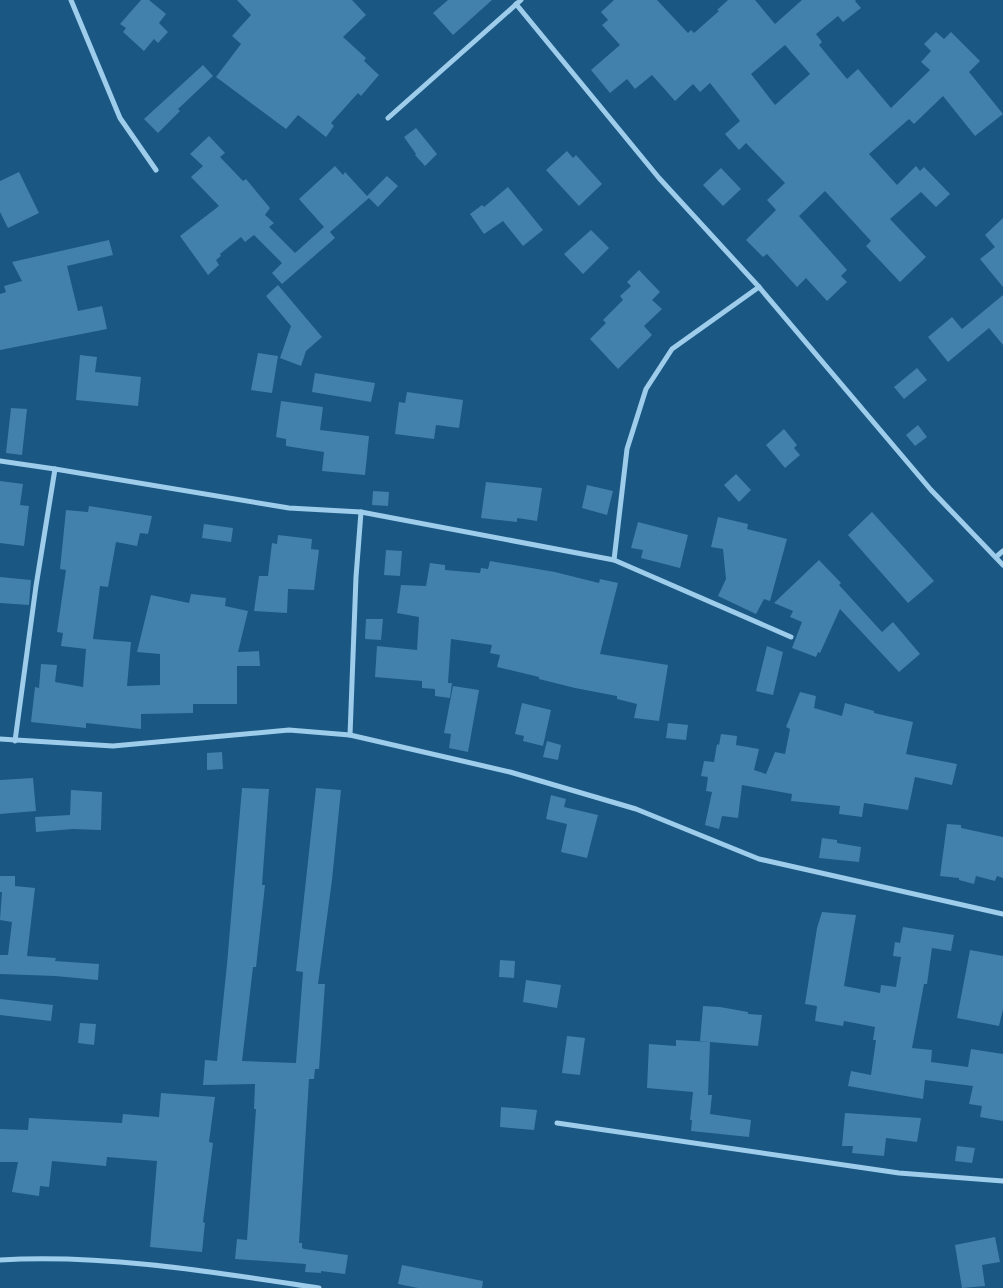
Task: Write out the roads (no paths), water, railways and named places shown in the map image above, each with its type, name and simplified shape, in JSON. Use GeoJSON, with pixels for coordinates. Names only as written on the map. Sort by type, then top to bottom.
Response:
{"type":"FeatureCollection","features":[{"type":"Feature","properties":{"kind":"street"},"geometry":{"type":"LineString","coordinates":[[71,0],[120,118],[156,170]]}},
{"type":"Feature","properties":{"kind":"street"},"geometry":{"type":"LineString","coordinates":[[388,118],[521,0]]}},
{"type":"Feature","properties":{"kind":"street"},"geometry":{"type":"LineString","coordinates":[[516,4],[659,178],[759,286],[931,490],[1003,566]]}},
{"type":"Feature","properties":{"kind":"street"},"geometry":{"type":"LineString","coordinates":[[614,560],[627,449],[646,389],[672,349],[759,286]]}},
{"type":"Feature","properties":{"kind":"street"},"geometry":{"type":"LineString","coordinates":[[0,461],[55,468],[289,508],[360,512],[614,560],[791,637]]}},
{"type":"Feature","properties":{"kind":"street"},"geometry":{"type":"LineString","coordinates":[[16,740],[36,586],[55,468]]}},
{"type":"Feature","properties":{"kind":"street"},"geometry":{"type":"LineString","coordinates":[[350,735],[360,512]]}},
{"type":"Feature","properties":{"kind":"street"},"geometry":{"type":"LineString","coordinates":[[996,557],[1003,551]]}},
{"type":"Feature","properties":{"kind":"street"},"geometry":{"type":"LineString","coordinates":[[0,739],[113,746],[288,730],[350,735],[510,772],[636,810],[759,858],[1003,914]]}},
{"type":"Feature","properties":{"kind":"street"},"geometry":{"type":"LineString","coordinates":[[557,1123],[899,1173],[1003,1181]]}},
{"type":"Feature","properties":{"kind":"street"},"geometry":{"type":"LineString","coordinates":[[0,1260],[125,1261],[319,1288]]}}]}
